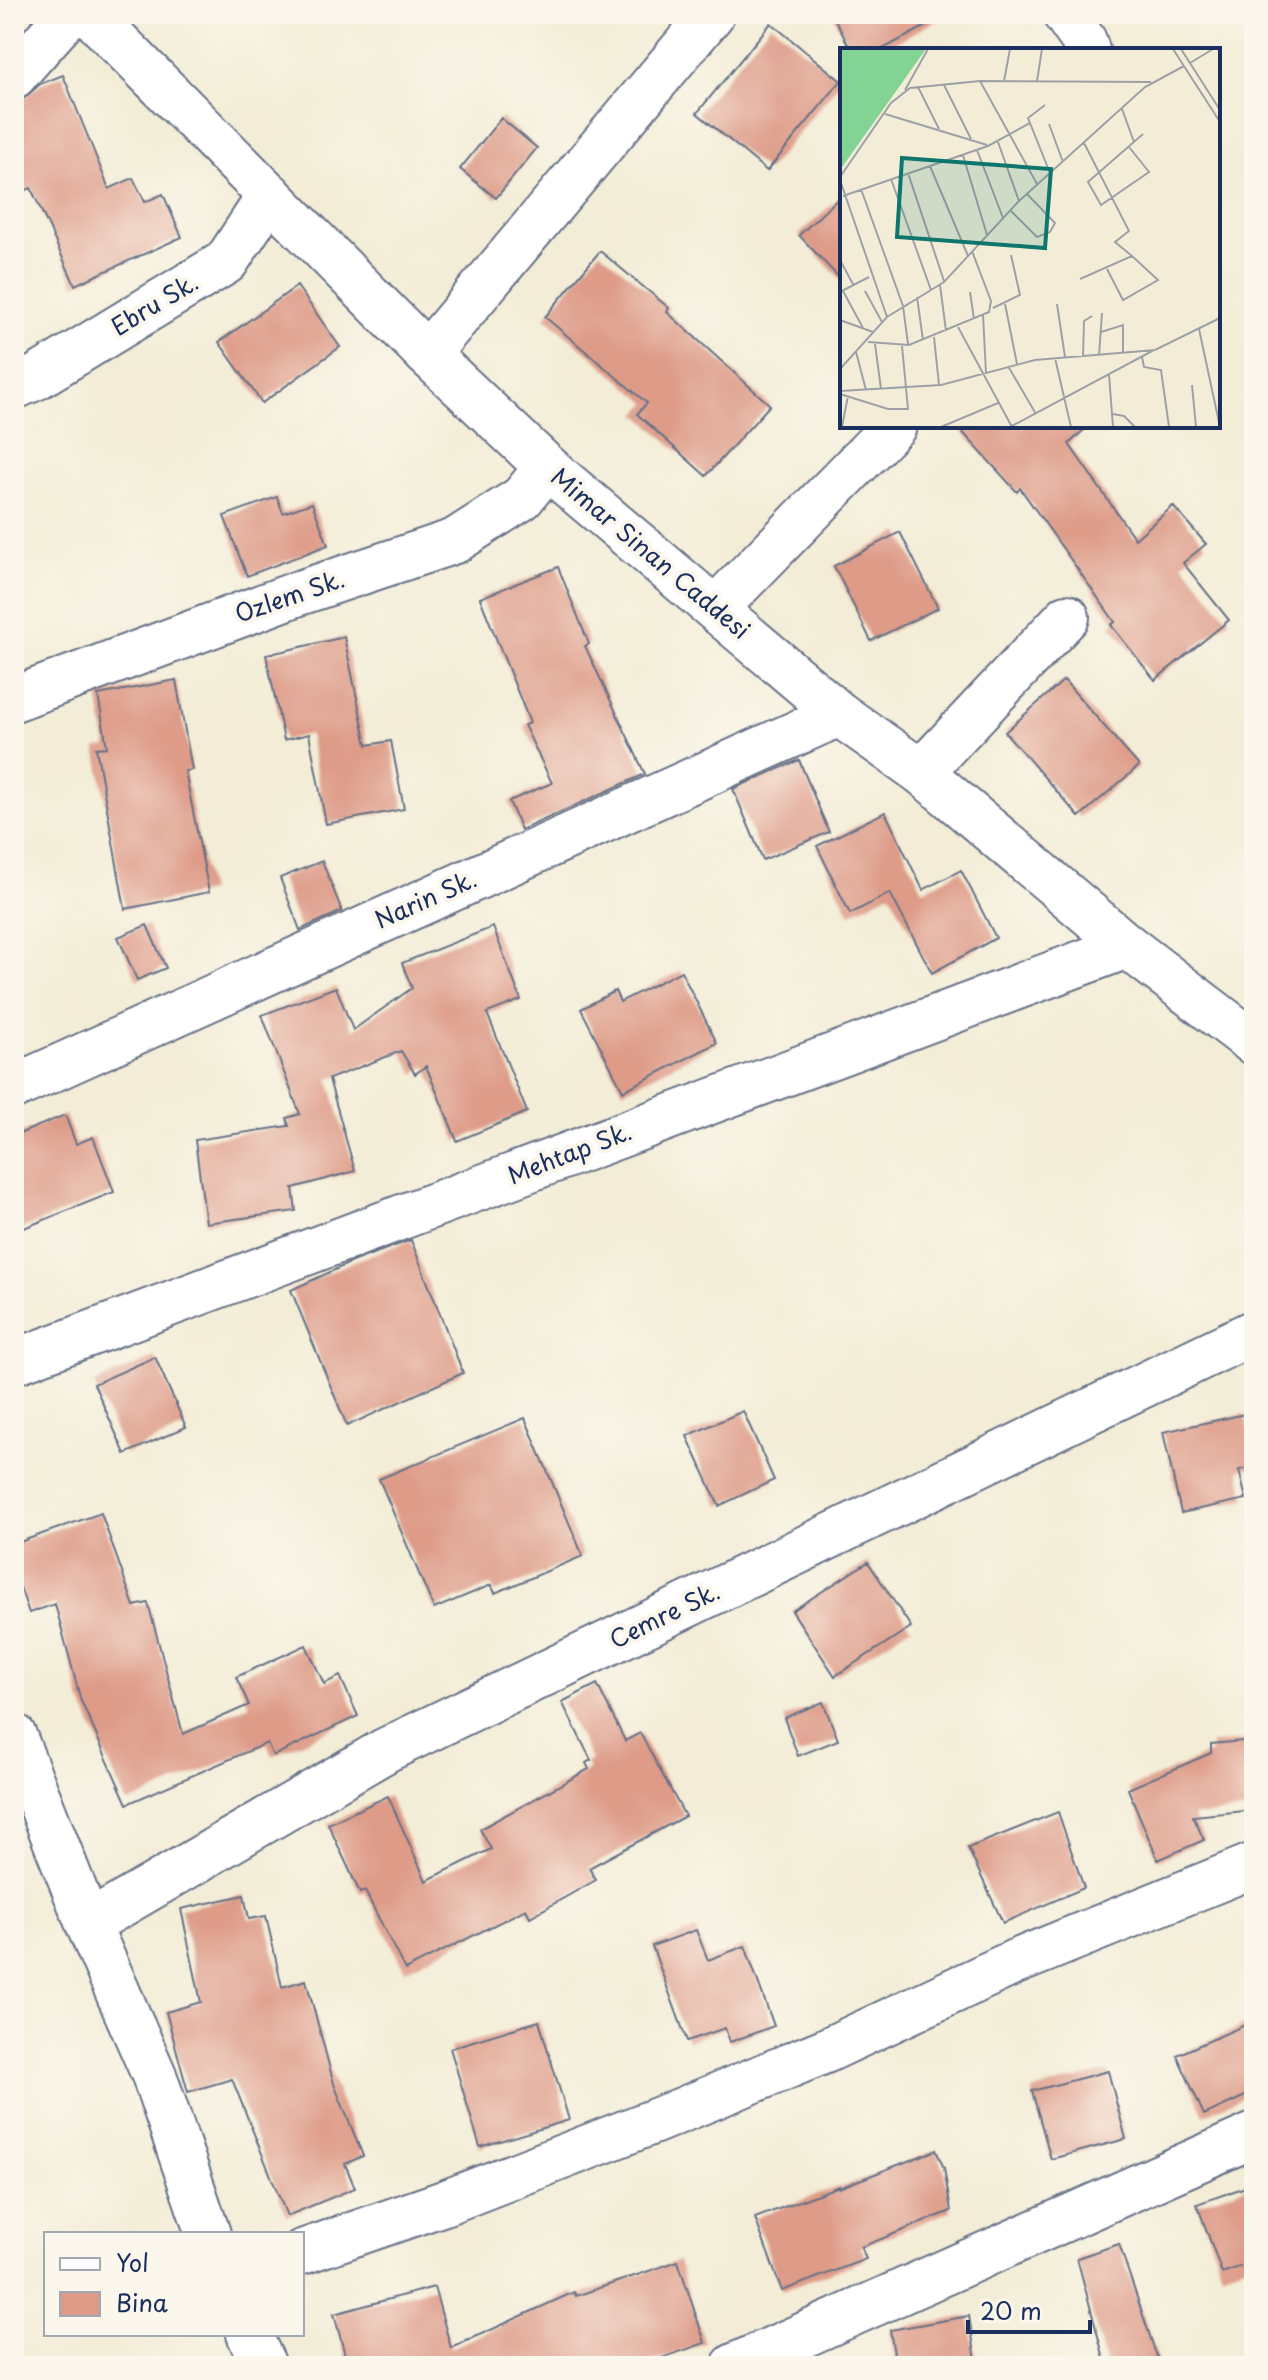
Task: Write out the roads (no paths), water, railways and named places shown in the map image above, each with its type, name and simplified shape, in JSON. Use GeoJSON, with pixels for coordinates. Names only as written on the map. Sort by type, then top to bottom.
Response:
{"type":"FeatureCollection","features":[{"type":"Feature","properties":{"kind":"street"},"geometry":{"type":"LineString","coordinates":[[14,76],[69,14]]}},
{"type":"Feature","properties":{"kind":"street","name":"Mimar Sinan Caddesi"},"geometry":{"type":"LineString","coordinates":[[90,14],[427,354],[547,467],[839,714],[921,772],[1127,946],[1254,1043]]}},
{"type":"Feature","properties":{"kind":"street"},"geometry":{"type":"LineString","coordinates":[[427,354],[712,14]]}},
{"type":"Feature","properties":{"kind":"street"},"geometry":{"type":"LineString","coordinates":[[1065,14],[1086,48]]}},
{"type":"Feature","properties":{"kind":"street","name":"Ebru Sk."},"geometry":{"type":"LineString","coordinates":[[14,387],[37,377],[226,262],[270,195]]}},
{"type":"Feature","properties":{"kind":"street"},"geometry":{"type":"LineString","coordinates":[[716,608],[892,428]]}},
{"type":"Feature","properties":{"kind":"street","name":"Ozlem Sk."},"geometry":{"type":"LineString","coordinates":[[14,699],[299,593],[455,541],[522,498],[547,467]]}},
{"type":"Feature","properties":{"kind":"street"},"geometry":{"type":"LineString","coordinates":[[921,772],[1067,617]]}},
{"type":"Feature","properties":{"kind":"street","name":"Narin Sk."},"geometry":{"type":"LineString","coordinates":[[14,1087],[839,714]]}},
{"type":"Feature","properties":{"kind":"street","name":"Mehtap Sk."},"geometry":{"type":"LineString","coordinates":[[14,1362],[1127,946]]}},
{"type":"Feature","properties":{"kind":"street","name":"Cemre Sk."},"geometry":{"type":"LineString","coordinates":[[88,1924],[386,1750],[1254,1332]]}},
{"type":"Feature","properties":{"kind":"street"},"geometry":{"type":"LineString","coordinates":[[14,1736],[88,1924],[154,2075],[207,2232]]}},
{"type":"Feature","properties":{"kind":"street"},"geometry":{"type":"LineString","coordinates":[[304,2251],[444,2203],[655,2121],[825,2051],[1015,1962],[1254,1865]]}},
{"type":"Feature","properties":{"kind":"street"},"geometry":{"type":"LineString","coordinates":[[734,2366],[1254,2135]]}},
{"type":"Feature","properties":{"kind":"street"},"geometry":{"type":"LineString","coordinates":[[250,2336],[264,2366]]}}]}
